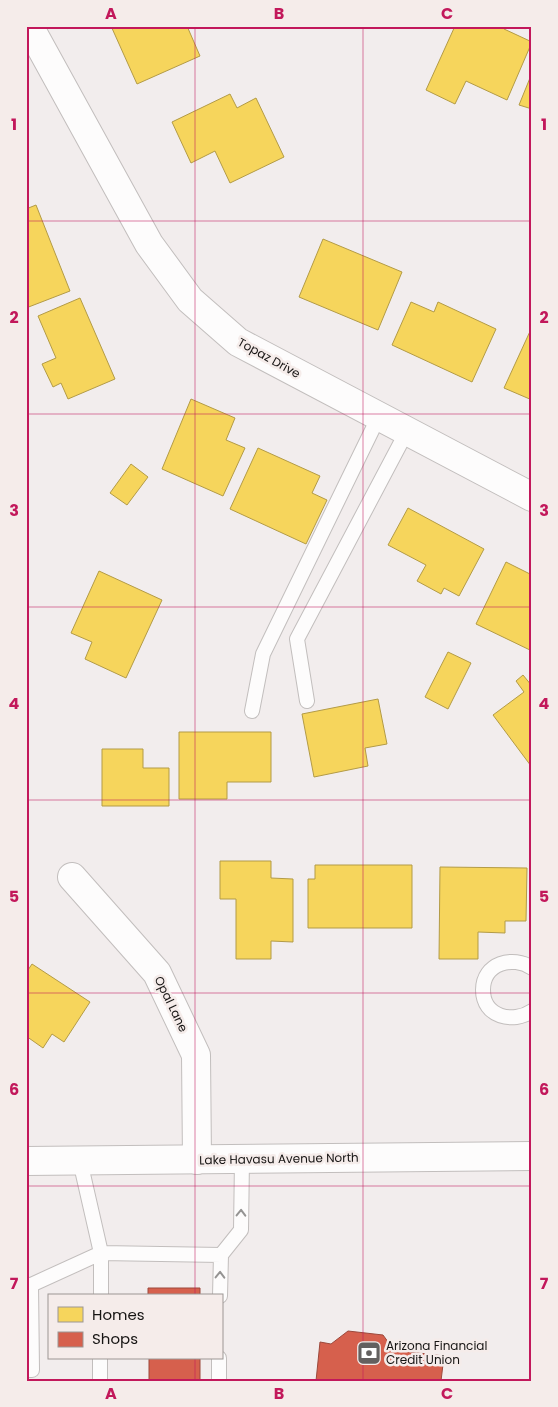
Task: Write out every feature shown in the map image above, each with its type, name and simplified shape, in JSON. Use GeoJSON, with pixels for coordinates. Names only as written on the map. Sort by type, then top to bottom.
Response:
{"type":"FeatureCollection","features":[{"type":"Feature","properties":{"kind":"street","name":"Topaz Drive"},"geometry":{"type":"LineString","coordinates":[[29,26],[149,244],[190,300],[238,342],[532,497]]}},
{"type":"Feature","properties":{"kind":"street","name":"Opal Lane"},"geometry":{"type":"LineString","coordinates":[[72,877],[157,973],[196,1055],[196,1160]]}},
{"type":"Feature","properties":{"kind":"street","name":"Lake Havasu Avenue North"},"geometry":{"type":"LineString","coordinates":[[26,1160],[242,1160],[532,1156]]}},
{"type":"Feature","properties":{"kind":"lane"},"geometry":{"type":"LineString","coordinates":[[252,711],[263,654],[379,416]]}},
{"type":"Feature","properties":{"kind":"lane"},"geometry":{"type":"LineString","coordinates":[[307,701],[297,639],[407,431]]}},
{"type":"Feature","properties":{"kind":"lane"},"geometry":{"type":"LineString","coordinates":[[532,968],[523,962],[512,960],[501,963],[491,970],[485,979],[483,990],[486,1002],[492,1011],[502,1017],[513,1019],[524,1017],[532,1011]]}},
{"type":"Feature","properties":{"kind":"lane"},"geometry":{"type":"LineString","coordinates":[[220,1294],[221,1255],[241,1230],[242,1160]]}},
{"type":"Feature","properties":{"kind":"lane"},"geometry":{"type":"LineString","coordinates":[[80,1161],[101,1253],[100,1294]]}},
{"type":"Feature","properties":{"kind":"lane"},"geometry":{"type":"LineString","coordinates":[[30,1374],[28,1285],[101,1253],[221,1255]]}},
{"type":"Feature","properties":{"kind":"lane"},"geometry":{"type":"LineString","coordinates":[[100,1360],[100,1381]]}},
{"type":"Feature","properties":{"kind":"lane"},"geometry":{"type":"LineString","coordinates":[[219,1360],[219,1381]]}},
{"type":"Feature","properties":{"kind":"building: Homes"},"geometry":{"type":"Polygon","coordinates":[[[111,26],[187,26],[200,56],[137,84],[111,26]]]}},
{"type":"Feature","properties":{"kind":"building: Homes"},"geometry":{"type":"Polygon","coordinates":[[[455,26],[505,26],[504,29],[532,42],[507,100],[466,81],[455,104],[426,90],[455,26]]]}},
{"type":"Feature","properties":{"kind":"building: Homes"},"geometry":{"type":"Polygon","coordinates":[[[532,73],[532,109],[519,105],[532,73]]]}},
{"type":"Feature","properties":{"kind":"building: Homes"},"geometry":{"type":"Polygon","coordinates":[[[230,94],[237,108],[256,98],[284,157],[230,183],[215,151],[191,163],[172,122],[230,94]]]}},
{"type":"Feature","properties":{"kind":"building: Homes"},"geometry":{"type":"Polygon","coordinates":[[[36,205],[70,291],[26,308],[26,209],[36,205]]]}},
{"type":"Feature","properties":{"kind":"building: Homes"},"geometry":{"type":"Polygon","coordinates":[[[323,239],[402,272],[378,330],[299,297],[323,239]]]}},
{"type":"Feature","properties":{"kind":"building: Homes"},"geometry":{"type":"Polygon","coordinates":[[[80,298],[115,379],[68,399],[61,383],[53,387],[42,364],[56,358],[38,316],[80,298]]]}},
{"type":"Feature","properties":{"kind":"building: Homes"},"geometry":{"type":"Polygon","coordinates":[[[411,302],[434,312],[438,302],[496,329],[472,382],[392,345],[411,302]]]}},
{"type":"Feature","properties":{"kind":"building: Homes"},"geometry":{"type":"Polygon","coordinates":[[[532,327],[532,400],[504,388],[532,327]]]}},
{"type":"Feature","properties":{"kind":"building: Homes"},"geometry":{"type":"Polygon","coordinates":[[[191,399],[235,418],[226,440],[245,448],[223,496],[162,469],[191,399]]]}},
{"type":"Feature","properties":{"kind":"building: Homes"},"geometry":{"type":"Polygon","coordinates":[[[258,448],[320,476],[312,493],[327,500],[306,544],[230,509],[258,448]]]}},
{"type":"Feature","properties":{"kind":"building: Homes"},"geometry":{"type":"Polygon","coordinates":[[[131,464],[148,477],[127,505],[110,493],[131,464]]]}},
{"type":"Feature","properties":{"kind":"building: Homes"},"geometry":{"type":"Polygon","coordinates":[[[408,508],[484,549],[459,596],[444,588],[441,594],[417,581],[426,565],[388,545],[408,508]]]}},
{"type":"Feature","properties":{"kind":"building: Homes"},"geometry":{"type":"Polygon","coordinates":[[[506,562],[532,575],[532,651],[476,624],[506,562]]]}},
{"type":"Feature","properties":{"kind":"building: Homes"},"geometry":{"type":"Polygon","coordinates":[[[99,571],[162,600],[126,678],[85,659],[92,642],[71,633],[99,571]]]}},
{"type":"Feature","properties":{"kind":"building: Homes"},"geometry":{"type":"Polygon","coordinates":[[[448,652],[471,663],[448,709],[425,697],[448,652]]]}},
{"type":"Feature","properties":{"kind":"building: Homes"},"geometry":{"type":"Polygon","coordinates":[[[523,675],[532,686],[531,766],[493,715],[524,692],[516,681],[523,675]]]}},
{"type":"Feature","properties":{"kind":"building: Homes"},"geometry":{"type":"Polygon","coordinates":[[[378,699],[387,744],[365,748],[368,766],[314,777],[302,714],[378,699]]]}},
{"type":"Feature","properties":{"kind":"building: Homes"},"geometry":{"type":"Polygon","coordinates":[[[179,732],[271,732],[271,782],[227,782],[227,799],[179,799],[179,732]]]}},
{"type":"Feature","properties":{"kind":"building: Homes"},"geometry":{"type":"Polygon","coordinates":[[[102,749],[143,749],[143,768],[169,768],[169,806],[102,806],[102,749]]]}},
{"type":"Feature","properties":{"kind":"building: Homes"},"geometry":{"type":"Polygon","coordinates":[[[220,861],[271,861],[271,878],[293,879],[293,942],[271,941],[271,959],[236,959],[236,899],[220,899],[220,861]]]}},
{"type":"Feature","properties":{"kind":"building: Homes"},"geometry":{"type":"Polygon","coordinates":[[[315,865],[412,865],[412,928],[308,928],[308,879],[315,879],[315,865]]]}},
{"type":"Feature","properties":{"kind":"building: Homes"},"geometry":{"type":"Polygon","coordinates":[[[440,867],[527,868],[526,921],[505,921],[505,933],[478,932],[478,959],[439,959],[440,867]]]}},
{"type":"Feature","properties":{"kind":"building: Homes"},"geometry":{"type":"Polygon","coordinates":[[[32,964],[90,1002],[64,1042],[52,1034],[43,1048],[26,1036],[26,973],[32,964]]]}},
{"type":"Feature","properties":{"kind":"building: Shops"},"geometry":{"type":"Polygon","coordinates":[[[148,1288],[200,1288],[200,1294],[148,1294],[148,1288]]]}},
{"type":"Feature","properties":{"kind":"building: Shops","name":"Arizona Financial Credit Union"},"geometry":{"type":"Polygon","coordinates":[[[348,1331],[383,1335],[394,1350],[444,1356],[441,1381],[316,1381],[320,1342],[331,1344],[348,1331]]]}},
{"type":"Feature","properties":{"kind":"building: Shops"},"geometry":{"type":"Polygon","coordinates":[[[149,1360],[200,1360],[200,1381],[149,1381],[149,1360]]]}},
{"type":"Feature","properties":{"kind":"place","name":"Arizona Financial Credit Union"},"geometry":{"type":"Point","coordinates":[369,1353]}}]}
